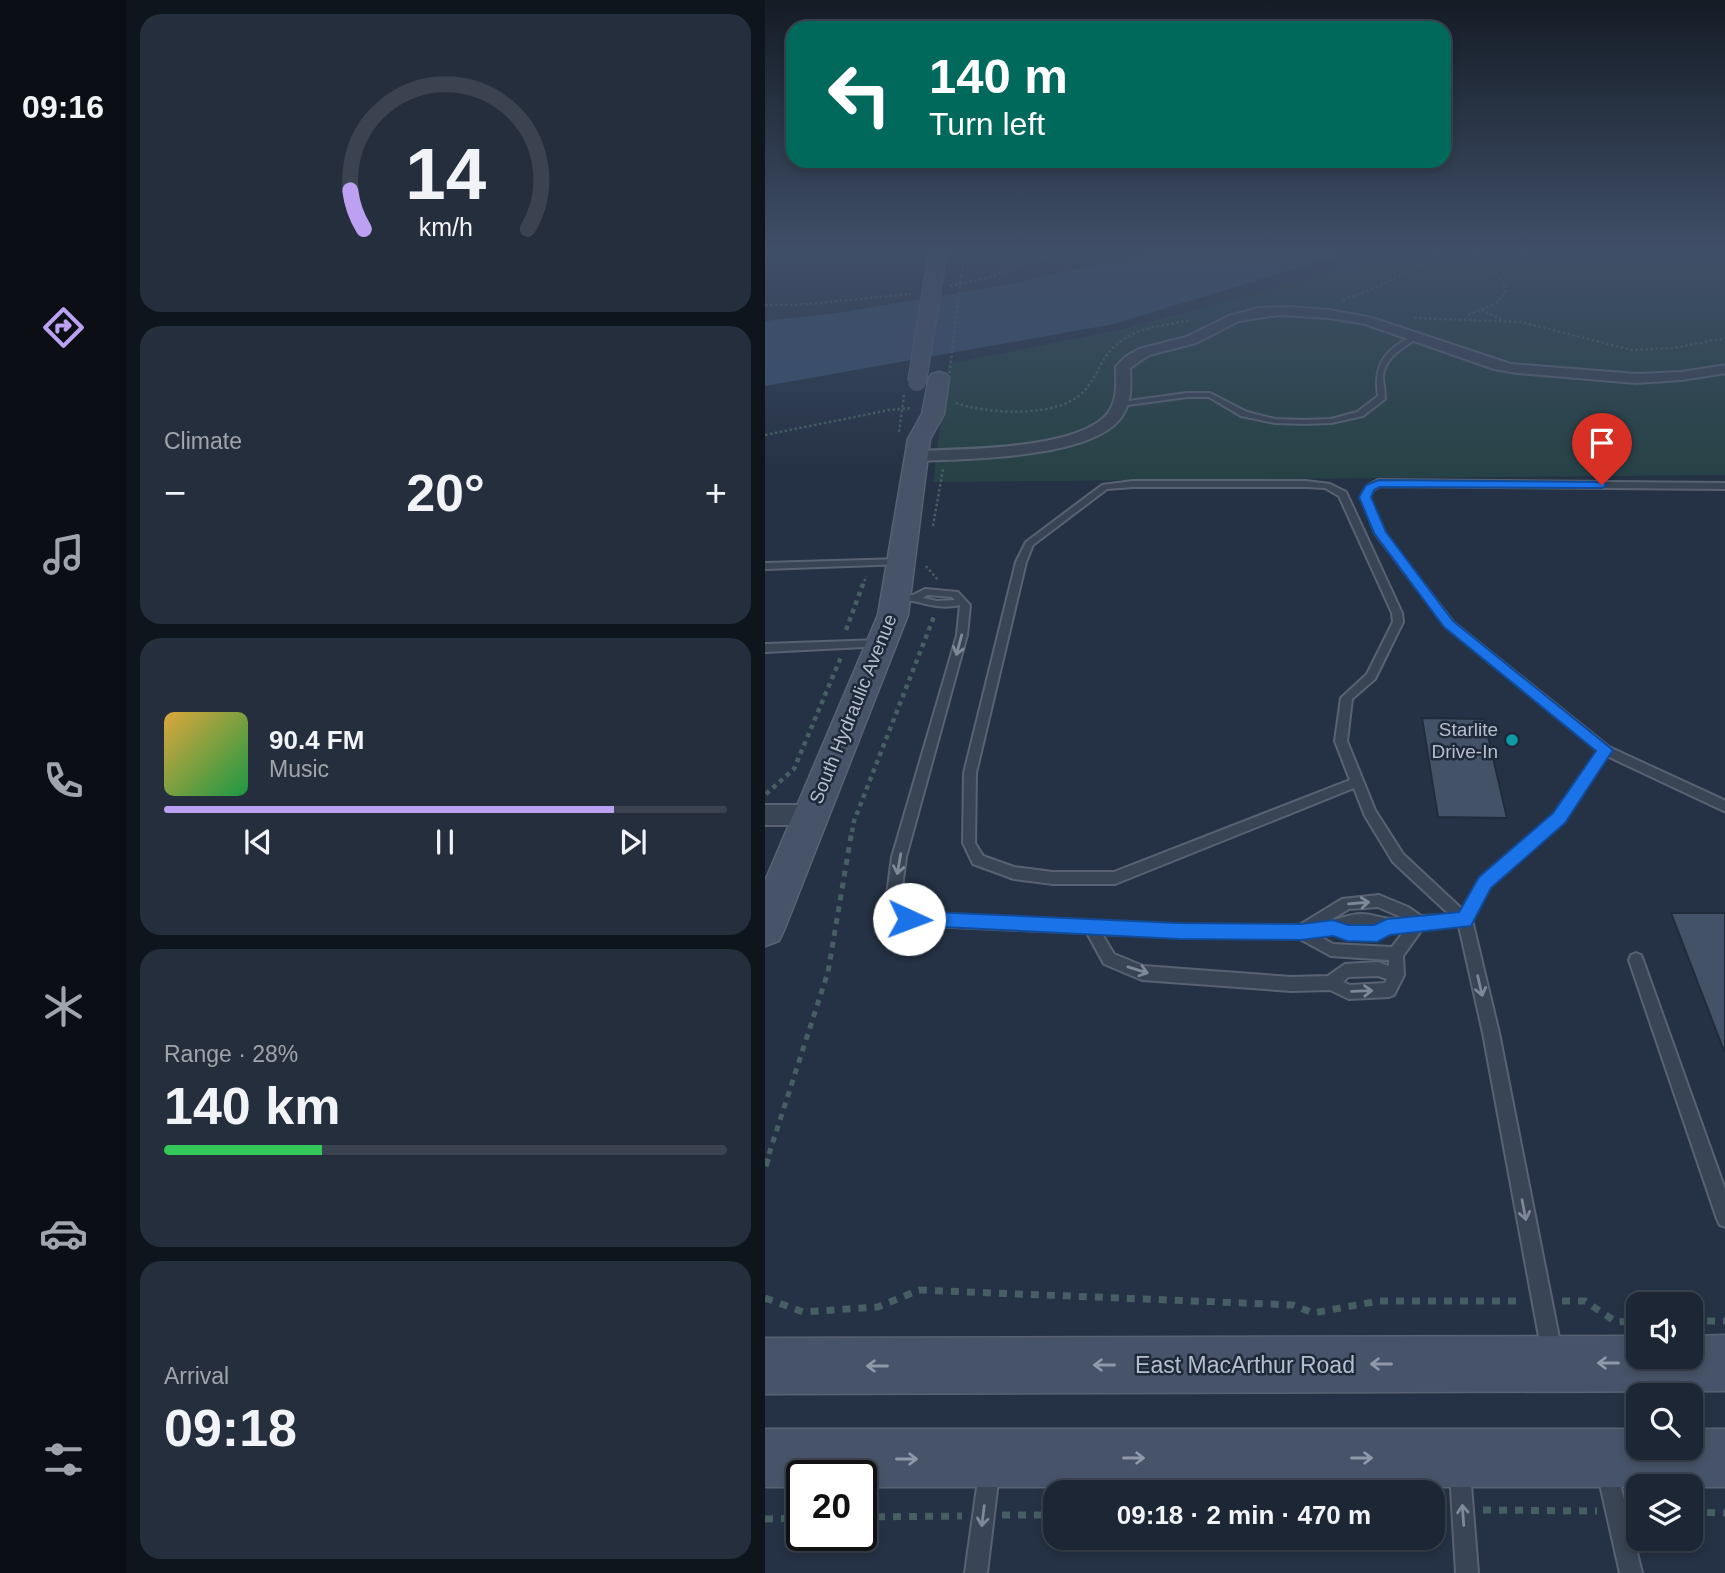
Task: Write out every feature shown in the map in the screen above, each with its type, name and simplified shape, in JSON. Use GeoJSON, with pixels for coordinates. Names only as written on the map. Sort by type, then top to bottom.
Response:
{"type":"FeatureCollection","features":[{"type":"Feature","properties":{"kind":"street","name":"South Hydraulic Avenue"},"geometry":{"type":"LineString","coordinates":[[765,928],[893,615],[905,598],[914,558],[920,447],[933,414],[932,382],[937,326]]}},
{"type":"Feature","properties":{"kind":"street"},"geometry":{"type":"LineString","coordinates":[[920,447],[1024,450],[1073,441],[1114,416],[1121,404],[1123,367],[1131,358],[1153,347],[1185,342],[1220,326]]}},
{"type":"Feature","properties":{"kind":"street"},"geometry":{"type":"LineString","coordinates":[[1385,326],[1502,367],[1592,378],[1648,380],[1688,377],[1725,369]]}},
{"type":"Feature","properties":{"kind":"street","name":"South Hydraulic Avenue"},"geometry":{"type":"LineString","coordinates":[[920,447],[908,408],[932,382],[942,353]]}},
{"type":"Feature","properties":{"kind":"street"},"geometry":{"type":"LineString","coordinates":[[765,815],[811,815]]}},
{"type":"Feature","properties":{"kind":"street","name":"East MacArthur Road"},"geometry":{"type":"LineString","coordinates":[[765,1366],[1725,1363]]}},
{"type":"Feature","properties":{"kind":"street"},"geometry":{"type":"LineString","coordinates":[[765,1458],[991,1459],[1461,1484],[1611,1485],[1725,1458]]}},
{"type":"Feature","properties":{"kind":"lane"},"geometry":{"type":"LineString","coordinates":[[1121,404],[1187,395],[1210,395],[1244,414],[1275,421],[1331,421],[1360,414],[1382,397],[1379,371],[1384,361],[1389,354],[1415,337]]}},
{"type":"Feature","properties":{"kind":"lane"},"geometry":{"type":"LineString","coordinates":[[1357,782],[1115,878],[1053,878],[1014,873],[978,860],[969,843],[970,774],[1021,562],[1029,544],[1105,487],[1133,484],[1306,484],[1327,486],[1343,494],[1397,613],[1398,622],[1371,676],[1347,698],[1341,741],[1369,812],[1397,858],[1465,920],[1491,1034],[1554,1363]]}},
{"type":"Feature","properties":{"kind":"lane"},"geometry":{"type":"LineString","coordinates":[[1725,486],[1379,484],[1370,488],[1365,497],[1380,533],[1449,624],[1605,750],[1725,807]]}},
{"type":"Feature","properties":{"kind":"lane"},"geometry":{"type":"LineString","coordinates":[[765,566],[867,563],[914,558]]}},
{"type":"Feature","properties":{"kind":"lane"},"geometry":{"type":"LineString","coordinates":[[905,598],[925,592],[939,598],[956,594],[960,603],[965,606],[962,635],[899,857],[893,902],[897,913],[909,919],[1301,932],[1333,928],[1347,933],[1377,933],[1387,927],[1419,922],[1465,920]]}},
{"type":"Feature","properties":{"kind":"lane"},"geometry":{"type":"LineString","coordinates":[[765,648],[881,644]]}},
{"type":"Feature","properties":{"kind":"lane"},"geometry":{"type":"LineString","coordinates":[[1465,920],[1485,882],[1559,818],[1605,750]]}},
{"type":"Feature","properties":{"kind":"lane"},"geometry":{"type":"LineString","coordinates":[[1301,932],[1347,903],[1379,901],[1403,911],[1419,922]]}},
{"type":"Feature","properties":{"kind":"lane"},"geometry":{"type":"LineString","coordinates":[[1091,927],[1109,959],[1142,973],[1291,984],[1331,983],[1349,992],[1389,990],[1397,975],[1396,954],[1419,922]]}},
{"type":"Feature","properties":{"kind":"lane"},"geometry":{"type":"LineString","coordinates":[[1301,932],[1330,950],[1396,954]]}},
{"type":"Feature","properties":{"kind":"lane"},"geometry":{"type":"LineString","coordinates":[[1636,960],[1725,1219]]}},
{"type":"Feature","properties":{"kind":"lane"},"geometry":{"type":"LineString","coordinates":[[1331,983],[1345,971],[1378,969],[1397,975]]}},
{"type":"Feature","properties":{"kind":"lane"},"geometry":{"type":"LineString","coordinates":[[976,1573],[991,1459]]}},
{"type":"Feature","properties":{"kind":"lane"},"geometry":{"type":"LineString","coordinates":[[1461,1484],[1467,1573]]}},
{"type":"Feature","properties":{"kind":"lane"},"geometry":{"type":"LineString","coordinates":[[1611,1485],[1631,1573]]}},
{"type":"Feature","properties":{"kind":"path"},"geometry":{"type":"LineString","coordinates":[[765,435],[908,408],[932,382],[937,326]]}},
{"type":"Feature","properties":{"kind":"path"},"geometry":{"type":"LineString","coordinates":[[951,400],[965,407],[987,411],[1034,410],[1068,402],[1089,387],[1106,354],[1124,339],[1158,326]]}},
{"type":"Feature","properties":{"kind":"path"},"geometry":{"type":"LineString","coordinates":[[1549,326],[1619,348],[1650,351],[1725,338]]}},
{"type":"Feature","properties":{"kind":"path"},"geometry":{"type":"LineString","coordinates":[[908,408],[920,447],[933,527]]}},
{"type":"Feature","properties":{"kind":"path"},"geometry":{"type":"LineString","coordinates":[[765,1166],[828,972],[854,821],[939,598],[942,584],[914,558]]}},
{"type":"Feature","properties":{"kind":"path"},"geometry":{"type":"LineString","coordinates":[[765,795],[794,769],[843,653],[841,636],[851,622],[867,572],[867,563]]}},
{"type":"Feature","properties":{"kind":"path"},"geometry":{"type":"LineString","coordinates":[[765,1298],[803,1312],[878,1307],[919,1290],[1293,1305],[1313,1313],[1379,1301],[1585,1301],[1616,1322],[1626,1322]]}},
{"type":"Feature","properties":{"kind":"path"},"geometry":{"type":"LineString","coordinates":[[1703,1321],[1725,1321]]}},
{"type":"Feature","properties":{"kind":"path"},"geometry":{"type":"LineString","coordinates":[[1461,1484],[1611,1485]]}},
{"type":"Feature","properties":{"kind":"path"},"geometry":{"type":"LineString","coordinates":[[1703,1512],[1725,1513]]}},
{"type":"Feature","properties":{"kind":"path"},"geometry":{"type":"LineString","coordinates":[[877,1517],[1043,1515]]}},
{"type":"Feature","properties":{"kind":"path"},"geometry":{"type":"LineString","coordinates":[[765,1519],[786,1518]]}},
{"type":"Feature","properties":{"kind":"green space"},"geometry":{"type":"Polygon","coordinates":[[[1133,326],[1725,326],[1725,475],[933,482],[948,364],[1133,326]]]}},
{"type":"Feature","properties":{"kind":"water"},"geometry":{"type":"Polygon","coordinates":[[[765,326],[1100,326],[765,386],[765,326]]]}},
{"type":"Feature","properties":{"kind":"building"},"geometry":{"type":"Polygon","coordinates":[[[1422,718],[1484,719],[1507,818],[1438,817],[1422,718]]]}},
{"type":"Feature","properties":{"kind":"building"},"geometry":{"type":"Polygon","coordinates":[[[1671,913],[1725,913],[1724,1051],[1671,913]]]}},
{"type":"Feature","properties":{"kind":"place","name":"Starlite Drive-In"},"geometry":{"type":"Point","coordinates":[1512,740]}},
{"type":"Feature","properties":{"kind":"route"},"geometry":{"type":"LineString","coordinates":[[909,919],[1178,931],[1301,932],[1333,928],[1347,933],[1377,933],[1387,927],[1419,922],[1465,920],[1485,882],[1559,818],[1605,750],[1500,668],[1449,624],[1380,533],[1365,497],[1370,488],[1379,484],[1602,485]]}}]}
